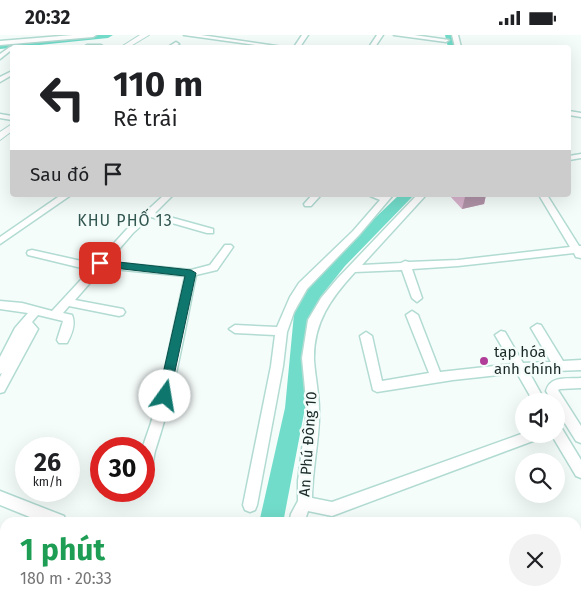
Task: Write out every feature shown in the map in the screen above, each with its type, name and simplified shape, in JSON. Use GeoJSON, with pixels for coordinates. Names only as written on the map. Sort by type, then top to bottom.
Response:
{"type":"FeatureCollection","features":[{"type":"Feature","properties":{"kind":"main road"},"geometry":{"type":"LineString","coordinates":[[129,45],[146,35]]}},
{"type":"Feature","properties":{"kind":"main road"},"geometry":{"type":"LineString","coordinates":[[0,137],[10,129]]}},
{"type":"Feature","properties":{"kind":"street"},"geometry":{"type":"LineString","coordinates":[[0,35],[3,36],[0,43],[21,43],[41,36]]}},
{"type":"Feature","properties":{"kind":"street"},"geometry":{"type":"LineString","coordinates":[[13,36],[93,35]]}},
{"type":"Feature","properties":{"kind":"street"},"geometry":{"type":"LineString","coordinates":[[187,35],[242,45]]}},
{"type":"Feature","properties":{"kind":"street"},"geometry":{"type":"LineString","coordinates":[[249,45],[260,35]]}},
{"type":"Feature","properties":{"kind":"street"},"geometry":{"type":"LineString","coordinates":[[397,35],[446,37]]}},
{"type":"Feature","properties":{"kind":"street"},"geometry":{"type":"LineString","coordinates":[[0,241],[64,197]]}},
{"type":"Feature","properties":{"kind":"street"},"geometry":{"type":"LineString","coordinates":[[55,315],[130,231],[167,197]]}},
{"type":"Feature","properties":{"kind":"street"},"geometry":{"type":"LineString","coordinates":[[308,204],[315,197]]}},
{"type":"Feature","properties":{"kind":"street"},"geometry":{"type":"LineString","coordinates":[[250,505],[277,366],[281,332],[295,297],[356,233],[387,197]]}},
{"type":"Feature","properties":{"kind":"street","name":"An Phú Đông 10"},"geometry":{"type":"LineString","coordinates":[[297,517],[305,503],[305,481],[313,410],[308,359],[314,320],[325,301],[420,197]]}},
{"type":"Feature","properties":{"kind":"street"},"geometry":{"type":"LineString","coordinates":[[353,269],[405,264],[458,263],[579,251],[543,197]]}},
{"type":"Feature","properties":{"kind":"street"},"geometry":{"type":"LineString","coordinates":[[150,214],[210,231]]}},
{"type":"Feature","properties":{"kind":"street"},"geometry":{"type":"LineString","coordinates":[[32,253],[98,266],[191,273],[213,268],[228,247]]}},
{"type":"Feature","properties":{"kind":"street"},"geometry":{"type":"LineString","coordinates":[[405,264],[417,298]]}},
{"type":"Feature","properties":{"kind":"street"},"geometry":{"type":"LineString","coordinates":[[153,437],[168,382],[191,273]]}},
{"type":"Feature","properties":{"kind":"street"},"geometry":{"type":"LineString","coordinates":[[66,302],[119,312]]}},
{"type":"Feature","properties":{"kind":"street"},"geometry":{"type":"LineString","coordinates":[[0,305],[22,307],[65,317],[69,321],[63,340]]}},
{"type":"Feature","properties":{"kind":"street"},"geometry":{"type":"LineString","coordinates":[[0,369],[19,331],[35,311]]}},
{"type":"Feature","properties":{"kind":"street"},"geometry":{"type":"LineString","coordinates":[[412,315],[436,376]]}},
{"type":"Feature","properties":{"kind":"street"},"geometry":{"type":"LineString","coordinates":[[0,388],[32,329],[27,323]]}},
{"type":"Feature","properties":{"kind":"street"},"geometry":{"type":"LineString","coordinates":[[536,328],[560,366]]}},
{"type":"Feature","properties":{"kind":"street"},"geometry":{"type":"LineString","coordinates":[[235,329],[281,332]]}},
{"type":"Feature","properties":{"kind":"street"},"geometry":{"type":"LineString","coordinates":[[501,335],[534,393]]}},
{"type":"Feature","properties":{"kind":"street"},"geometry":{"type":"LineString","coordinates":[[366,336],[377,387],[436,376],[519,367],[581,365]]}},
{"type":"Feature","properties":{"kind":"street"},"geometry":{"type":"LineString","coordinates":[[581,383],[556,384],[552,391],[581,437]]}},
{"type":"Feature","properties":{"kind":"street"},"geometry":{"type":"LineString","coordinates":[[565,425],[571,423]]}},
{"type":"Feature","properties":{"kind":"street"},"geometry":{"type":"LineString","coordinates":[[305,503],[332,509],[515,442]]}},
{"type":"Feature","properties":{"kind":"street"},"geometry":{"type":"LineString","coordinates":[[563,443],[581,472]]}},
{"type":"Feature","properties":{"kind":"street"},"geometry":{"type":"LineString","coordinates":[[0,499],[48,517]]}},
{"type":"Feature","properties":{"kind":"waterway"},"geometry":{"type":"LineString","coordinates":[[0,46],[108,35]]}},
{"type":"Feature","properties":{"kind":"waterway"},"geometry":{"type":"LineString","coordinates":[[450,35],[452,45]]}},
{"type":"Feature","properties":{"kind":"waterway"},"geometry":{"type":"LineString","coordinates":[[272,517],[295,408],[303,314],[314,293],[339,262],[405,197]]}},
{"type":"Feature","properties":{"kind":"place","name":"tạp hóa anh chính"},"geometry":{"type":"Point","coordinates":[484,361]}},
{"type":"Feature","properties":{"kind":"district","name":"KHU PHỐ 13"},"geometry":{"type":"Point","coordinates":[125,220]}},
{"type":"Feature","properties":{"kind":"route"},"geometry":{"type":"LineString","coordinates":[[100,263],[191,273],[165,396]]}}]}
